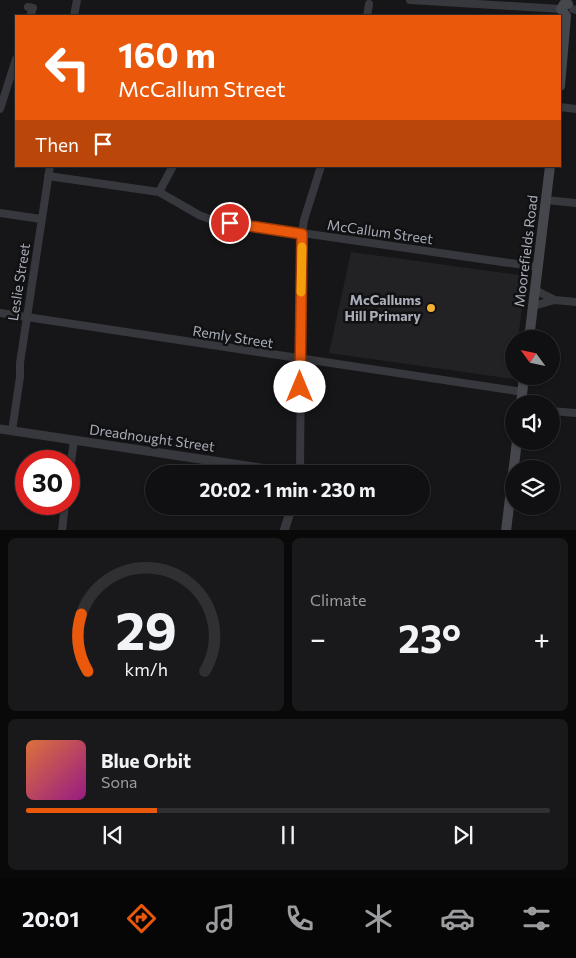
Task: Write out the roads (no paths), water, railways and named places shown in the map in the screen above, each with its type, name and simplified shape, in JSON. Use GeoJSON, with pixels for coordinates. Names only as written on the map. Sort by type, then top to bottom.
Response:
{"type":"FeatureCollection","features":[{"type":"Feature","properties":{"kind":"main road"},"geometry":{"type":"LineString","coordinates":[[561,77],[569,8]]}},
{"type":"Feature","properties":{"kind":"main road","name":"Moorefields Road"},"geometry":{"type":"LineString","coordinates":[[530,330],[550,167]]}},
{"type":"Feature","properties":{"kind":"main road"},"geometry":{"type":"LineString","coordinates":[[522,395],[523,385]]}},
{"type":"Feature","properties":{"kind":"main road"},"geometry":{"type":"LineString","coordinates":[[506,530],[516,450]]}},
{"type":"Feature","properties":{"kind":"street"},"geometry":{"type":"LineString","coordinates":[[74,15],[77,0]]}},
{"type":"Feature","properties":{"kind":"street"},"geometry":{"type":"LineString","coordinates":[[410,0],[466,1],[569,8]]}},
{"type":"Feature","properties":{"kind":"street"},"geometry":{"type":"LineString","coordinates":[[367,15],[369,1]]}},
{"type":"Feature","properties":{"kind":"street"},"geometry":{"type":"LineString","coordinates":[[28,7],[33,8],[30,15]]}},
{"type":"Feature","properties":{"kind":"street"},"geometry":{"type":"LineString","coordinates":[[0,109],[15,62]]}},
{"type":"Feature","properties":{"kind":"street"},"geometry":{"type":"LineString","coordinates":[[561,107],[576,109]]}},
{"type":"Feature","properties":{"kind":"street","name":"Leslie Street"},"geometry":{"type":"LineString","coordinates":[[12,431],[26,318],[50,167]]}},
{"type":"Feature","properties":{"kind":"street"},"geometry":{"type":"LineString","coordinates":[[160,192],[172,167]]}},
{"type":"Feature","properties":{"kind":"street"},"geometry":{"type":"LineString","coordinates":[[300,465],[302,234],[304,220],[321,167]]}},
{"type":"Feature","properties":{"kind":"street","name":"McCallum Street"},"geometry":{"type":"LineString","coordinates":[[48,176],[160,192],[198,216],[212,220],[537,267]]}},
{"type":"Feature","properties":{"kind":"street"},"geometry":{"type":"LineString","coordinates":[[546,200],[576,203]]}},
{"type":"Feature","properties":{"kind":"street"},"geometry":{"type":"LineString","coordinates":[[0,213],[41,219]]}},
{"type":"Feature","properties":{"kind":"street"},"geometry":{"type":"LineString","coordinates":[[535,290],[555,300]]}},
{"type":"Feature","properties":{"kind":"street"},"geometry":{"type":"LineString","coordinates":[[533,306],[555,300],[576,302]]}},
{"type":"Feature","properties":{"kind":"street","name":"Remly Street"},"geometry":{"type":"LineString","coordinates":[[0,313],[522,392]]}},
{"type":"Feature","properties":{"kind":"street"},"geometry":{"type":"LineString","coordinates":[[560,412],[576,413]]}},
{"type":"Feature","properties":{"kind":"street","name":"Dreadnought Street"},"geometry":{"type":"LineString","coordinates":[[0,430],[245,465]]}},
{"type":"Feature","properties":{"kind":"street"},"geometry":{"type":"LineString","coordinates":[[73,450],[74,440]]}},
{"type":"Feature","properties":{"kind":"street"},"geometry":{"type":"LineString","coordinates":[[62,530],[64,515]]}},
{"type":"Feature","properties":{"kind":"street"},"geometry":{"type":"LineString","coordinates":[[284,530],[289,515]]}},
{"type":"Feature","properties":{"kind":"place","name":"McCallums Hill Primary"},"geometry":{"type":"Point","coordinates":[431,308]}}]}
